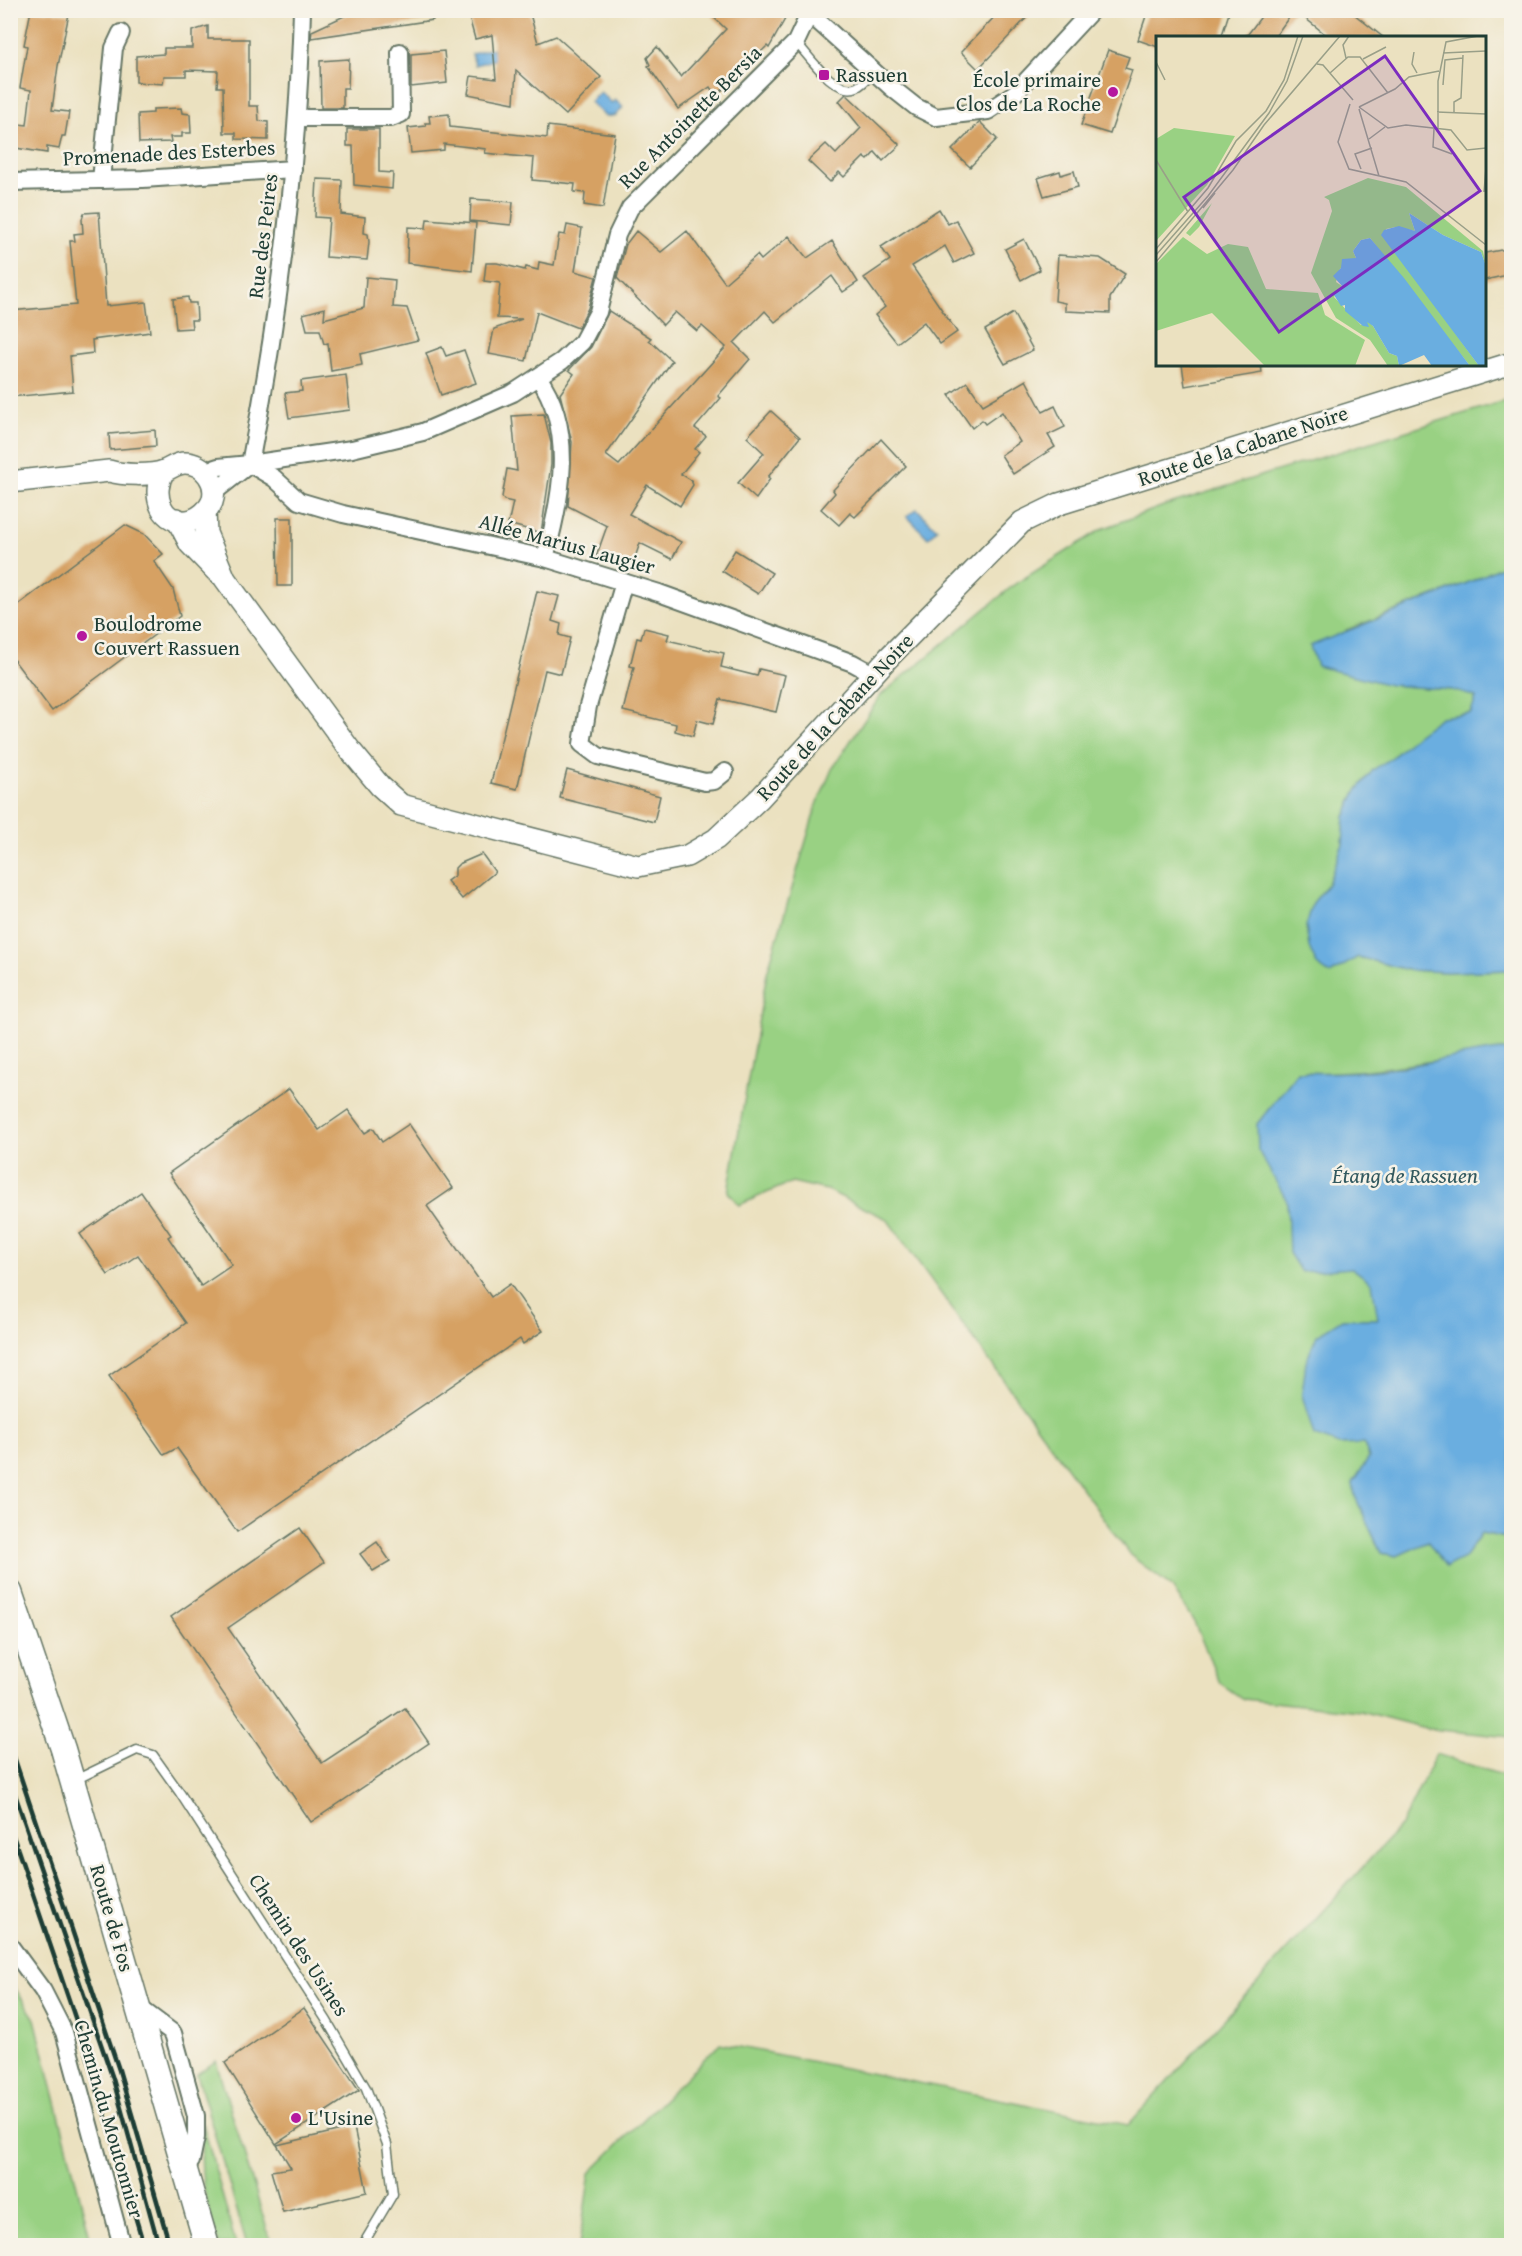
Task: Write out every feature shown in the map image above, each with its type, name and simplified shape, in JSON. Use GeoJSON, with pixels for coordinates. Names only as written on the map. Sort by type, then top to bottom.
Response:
{"type":"FeatureCollection","features":[{"type":"Feature","properties":{"kind":"main road","name":"Route de Fos"},"geometry":{"type":"LineString","coordinates":[[10,1592],[72,1781],[207,2246]]}},
{"type":"Feature","properties":{"kind":"street","name":"Rue des Peires"},"geometry":{"type":"LineString","coordinates":[[250,464],[285,253],[299,118],[302,10]]}},
{"type":"Feature","properties":{"kind":"street"},"geometry":{"type":"LineString","coordinates":[[810,12],[874,72],[916,107],[936,117],[988,111],[1015,93],[1092,10]]}},
{"type":"Feature","properties":{"kind":"street","name":"Rue Antoinette Bersia"},"geometry":{"type":"LineString","coordinates":[[206,471],[218,467],[352,448],[423,432],[513,393],[562,361],[582,342],[598,312],[617,235],[630,208],[796,42],[810,12]]}},
{"type":"Feature","properties":{"kind":"street"},"geometry":{"type":"LineString","coordinates":[[101,180],[114,48],[121,33]]}},
{"type":"Feature","properties":{"kind":"street"},"geometry":{"type":"LineString","coordinates":[[299,118],[391,118],[401,114],[400,52]]}},
{"type":"Feature","properties":{"kind":"street","name":"Promenade des Esterbes"},"geometry":{"type":"LineString","coordinates":[[10,182],[101,180],[294,169]]}},
{"type":"Feature","properties":{"kind":"street","name":"Route de la Cabane Noire"},"geometry":{"type":"LineString","coordinates":[[205,512],[206,533],[225,579],[350,750],[380,786],[401,805],[638,866],[687,856],[716,839],[760,798],[873,674],[1022,522],[1081,497],[1512,363]]}},
{"type":"Feature","properties":{"kind":"street"},"geometry":{"type":"LineString","coordinates":[[538,377],[552,402],[563,456],[552,531],[545,558]]}},
{"type":"Feature","properties":{"kind":"street"},"geometry":{"type":"LineString","coordinates":[[10,482],[109,471],[124,475],[164,471],[183,463],[193,464],[206,471],[210,477],[213,493],[211,504],[205,512],[193,519],[177,519],[164,511],[158,501],[124,475]]}},
{"type":"Feature","properties":{"kind":"street"},"geometry":{"type":"LineString","coordinates":[[213,493],[250,464]]}},
{"type":"Feature","properties":{"kind":"street","name":"Allée Marius Laugier"},"geometry":{"type":"LineString","coordinates":[[250,464],[274,478],[299,501],[343,514],[545,558],[624,582],[854,663],[873,674]]}},
{"type":"Feature","properties":{"kind":"street"},"geometry":{"type":"LineString","coordinates":[[158,501],[156,486],[164,471]]}},
{"type":"Feature","properties":{"kind":"street","name":"Route de la Cabane Noire"},"geometry":{"type":"LineString","coordinates":[[177,519],[203,561],[225,579]]}},
{"type":"Feature","properties":{"kind":"street"},"geometry":{"type":"LineString","coordinates":[[624,582],[588,706],[582,744],[598,756],[705,782],[714,781],[725,772]]}},
{"type":"Feature","properties":{"kind":"street","name":"Chemin du Moutonnier"},"geometry":{"type":"LineString","coordinates":[[10,1946],[43,1991],[64,2032],[122,2246]]}},
{"type":"Feature","properties":{"kind":"lane"},"geometry":{"type":"LineString","coordinates":[[796,42],[836,85],[849,90],[858,87],[874,72]]}},
{"type":"Feature","properties":{"kind":"lane","name":"Chemin des Usines"},"geometry":{"type":"LineString","coordinates":[[72,1781],[136,1750],[153,1755],[327,2021],[366,2088],[387,2144],[393,2194],[362,2246]]}},
{"type":"Feature","properties":{"kind":"green space"},"geometry":{"type":"Polygon","coordinates":[[[1511,399],[1511,562],[1472,581],[1346,630],[1390,685],[1452,690],[1476,696],[1471,713],[1441,717],[1415,736],[1394,756],[1373,770],[1356,792],[1345,817],[1343,844],[1328,884],[1313,903],[1358,957],[1408,970],[1447,972],[1511,970],[1511,1052],[1502,1050],[1375,1069],[1298,1072],[1257,1124],[1274,1176],[1287,1201],[1289,1225],[1324,1268],[1352,1268],[1372,1283],[1379,1319],[1342,1319],[1339,1445],[1364,1443],[1369,1458],[1353,1483],[1355,1496],[1381,1553],[1397,1556],[1428,1541],[1437,1552],[1464,1558],[1481,1533],[1507,1538],[1511,1544],[1511,1737],[1429,1729],[1360,1711],[1243,1699],[1220,1683],[1194,1622],[1172,1587],[1130,1555],[887,1219],[827,1190],[792,1182],[739,1205],[728,1192],[767,973],[816,807],[832,769],[881,695],[1015,584],[1102,529],[1166,505],[1511,399]]]}},
{"type":"Feature","properties":{"kind":"green space"},"geometry":{"type":"Polygon","coordinates":[[[1436,1754],[1511,1778],[1511,2245],[579,2245],[590,2173],[720,2043],[1128,2125],[1401,1825],[1436,1754]]]}},
{"type":"Feature","properties":{"kind":"green space"},"geometry":{"type":"Polygon","coordinates":[[[11,1982],[35,2019],[92,2245],[11,2245],[11,1982]]]}},
{"type":"Feature","properties":{"kind":"green space"},"geometry":{"type":"Polygon","coordinates":[[[216,2061],[269,2236],[275,2245],[247,2245],[197,2074],[216,2061]]]}},
{"type":"Feature","properties":{"kind":"green space"},"geometry":{"type":"Polygon","coordinates":[[[203,2124],[236,2245],[219,2245],[209,2213],[202,2172],[203,2124]]]}},
{"type":"Feature","properties":{"kind":"water"},"geometry":{"type":"Polygon","coordinates":[[[494,48],[497,59],[475,65],[472,54],[494,48]]]}},
{"type":"Feature","properties":{"kind":"water"},"geometry":{"type":"Polygon","coordinates":[[[600,92],[612,103],[615,100],[623,107],[615,116],[605,116],[590,102],[600,92]]]}},
{"type":"Feature","properties":{"kind":"water"},"geometry":{"type":"Polygon","coordinates":[[[917,509],[937,529],[928,538],[907,516],[917,509]]]}},
{"type":"Feature","properties":{"kind":"water"},"geometry":{"type":"Polygon","coordinates":[[[1511,562],[1511,970],[1447,972],[1408,970],[1358,957],[1330,974],[1317,965],[1309,947],[1306,926],[1313,903],[1328,884],[1343,844],[1345,817],[1356,792],[1373,770],[1394,756],[1415,736],[1441,717],[1471,713],[1476,697],[1452,690],[1390,685],[1317,666],[1310,646],[1472,581],[1511,562]]]}},
{"type":"Feature","properties":{"kind":"water","name":"Étang de Rassuen"},"geometry":{"type":"Polygon","coordinates":[[[1502,1050],[1512,1052],[1511,1544],[1507,1538],[1481,1533],[1464,1558],[1446,1567],[1428,1542],[1397,1556],[1381,1553],[1355,1496],[1353,1483],[1369,1458],[1364,1444],[1339,1445],[1314,1436],[1302,1395],[1306,1362],[1317,1335],[1342,1319],[1378,1319],[1372,1283],[1352,1268],[1301,1272],[1289,1253],[1287,1201],[1258,1150],[1257,1124],[1298,1072],[1336,1073],[1376,1070],[1502,1050]]]}},
{"type":"Feature","properties":{"kind":"building"},"geometry":{"type":"Polygon","coordinates":[[[31,10],[69,14],[52,110],[69,112],[65,136],[62,136],[59,149],[47,147],[47,153],[10,147],[10,123],[27,125],[31,90],[20,88],[27,46],[24,45],[31,10]]]}},
{"type":"Feature","properties":{"kind":"building"},"geometry":{"type":"Polygon","coordinates":[[[357,10],[432,10],[433,20],[311,38],[312,31],[357,10]]]}},
{"type":"Feature","properties":{"kind":"building"},"geometry":{"type":"Polygon","coordinates":[[[467,10],[529,10],[538,43],[556,36],[601,77],[566,115],[516,70],[514,103],[468,94],[471,76],[496,79],[492,35],[475,39],[467,10]]]}},
{"type":"Feature","properties":{"kind":"building"},"geometry":{"type":"Polygon","coordinates":[[[706,10],[776,10],[785,19],[769,48],[767,46],[716,96],[710,87],[678,109],[648,66],[650,65],[647,58],[657,47],[681,77],[726,29],[706,10]]]}},
{"type":"Feature","properties":{"kind":"building"},"geometry":{"type":"Polygon","coordinates":[[[1001,10],[1034,10],[978,69],[961,52],[1001,10]]]}},
{"type":"Feature","properties":{"kind":"building","name":"École primaire Clos de La Roche"},"geometry":{"type":"Polygon","coordinates":[[[1148,10],[1230,10],[1222,36],[1156,36],[1156,46],[1138,40],[1148,10]]]}},
{"type":"Feature","properties":{"kind":"building"},"geometry":{"type":"Polygon","coordinates":[[[1266,10],[1294,10],[1275,36],[1246,36],[1266,10]]]}},
{"type":"Feature","properties":{"kind":"building"},"geometry":{"type":"Polygon","coordinates":[[[1295,10],[1349,10],[1382,36],[1328,36],[1295,10]]]}},
{"type":"Feature","properties":{"kind":"building"},"geometry":{"type":"Polygon","coordinates":[[[208,26],[208,39],[249,39],[249,106],[258,106],[259,121],[268,122],[268,140],[236,139],[236,133],[224,133],[223,87],[217,87],[218,71],[186,70],[186,76],[164,76],[163,84],[136,82],[136,56],[164,54],[164,48],[192,48],[192,31],[208,26]]]}},
{"type":"Feature","properties":{"kind":"building"},"geometry":{"type":"Polygon","coordinates":[[[1108,50],[1129,57],[1125,68],[1132,70],[1110,134],[1081,125],[1108,50]]]}},
{"type":"Feature","properties":{"kind":"building"},"geometry":{"type":"Polygon","coordinates":[[[444,51],[447,83],[411,87],[411,54],[444,51]]]}},
{"type":"Feature","properties":{"kind":"building"},"geometry":{"type":"Polygon","coordinates":[[[349,59],[348,88],[343,88],[343,108],[321,108],[320,61],[349,59]]]}},
{"type":"Feature","properties":{"kind":"building"},"geometry":{"type":"Polygon","coordinates":[[[846,94],[900,145],[883,161],[875,152],[868,160],[864,157],[844,177],[839,172],[830,182],[808,161],[826,144],[836,154],[861,128],[839,101],[846,94]]]}},
{"type":"Feature","properties":{"kind":"building"},"geometry":{"type":"Polygon","coordinates":[[[181,108],[182,113],[190,114],[191,133],[182,133],[182,137],[170,137],[171,142],[139,143],[138,114],[153,113],[153,109],[181,108]]]}},
{"type":"Feature","properties":{"kind":"building"},"geometry":{"type":"Polygon","coordinates":[[[449,114],[450,127],[547,138],[548,126],[615,134],[603,208],[584,205],[585,193],[574,192],[575,184],[532,180],[534,158],[485,153],[486,149],[444,144],[444,150],[411,153],[408,128],[426,126],[425,123],[430,123],[429,116],[449,114]]]}},
{"type":"Feature","properties":{"kind":"building"},"geometry":{"type":"Polygon","coordinates":[[[980,122],[997,139],[970,167],[952,150],[980,122]]]}},
{"type":"Feature","properties":{"kind":"building"},"geometry":{"type":"Polygon","coordinates":[[[347,129],[379,129],[379,172],[393,173],[392,189],[354,185],[353,146],[347,146],[347,129]]]}},
{"type":"Feature","properties":{"kind":"building"},"geometry":{"type":"Polygon","coordinates":[[[1060,171],[1061,175],[1074,171],[1078,187],[1044,196],[1038,178],[1060,171]]]}},
{"type":"Feature","properties":{"kind":"building"},"geometry":{"type":"Polygon","coordinates":[[[317,179],[342,180],[341,214],[365,217],[364,233],[368,234],[369,242],[367,260],[326,257],[329,218],[315,217],[317,179]]]}},
{"type":"Feature","properties":{"kind":"building"},"geometry":{"type":"Polygon","coordinates":[[[471,199],[513,202],[511,225],[470,221],[471,199]]]}},
{"type":"Feature","properties":{"kind":"building"},"geometry":{"type":"Polygon","coordinates":[[[939,209],[948,224],[956,220],[974,253],[954,263],[945,246],[912,266],[957,332],[940,344],[924,322],[897,343],[875,315],[885,307],[864,278],[890,260],[881,247],[939,209]]]}},
{"type":"Feature","properties":{"kind":"building"},"geometry":{"type":"Polygon","coordinates":[[[99,212],[106,306],[146,302],[150,332],[92,340],[93,353],[70,356],[73,391],[10,397],[10,311],[76,305],[70,241],[75,241],[74,234],[83,233],[84,213],[99,212]]]}},
{"type":"Feature","properties":{"kind":"building"},"geometry":{"type":"Polygon","coordinates":[[[427,219],[476,223],[472,271],[407,263],[408,227],[426,228],[427,219]]]}},
{"type":"Feature","properties":{"kind":"building"},"geometry":{"type":"Polygon","coordinates":[[[567,225],[582,228],[575,271],[596,277],[588,308],[578,328],[537,312],[526,361],[489,354],[494,329],[522,319],[497,318],[500,283],[484,281],[486,263],[497,263],[525,270],[526,267],[538,270],[539,262],[554,265],[559,234],[565,235],[567,225]]]}},
{"type":"Feature","properties":{"kind":"building"},"geometry":{"type":"Polygon","coordinates":[[[636,231],[661,252],[687,231],[725,283],[757,255],[761,260],[789,236],[807,258],[832,241],[858,282],[843,292],[832,276],[775,322],[765,311],[734,343],[750,359],[718,396],[721,398],[695,428],[706,436],[695,449],[699,452],[681,474],[691,480],[693,485],[680,506],[647,485],[629,514],[681,542],[672,559],[640,543],[631,569],[596,557],[607,526],[568,506],[572,442],[560,394],[574,374],[569,370],[591,347],[609,311],[651,338],[649,340],[672,361],[606,455],[619,465],[726,347],[702,326],[697,331],[675,312],[663,325],[617,278],[626,244],[636,231]]]}},
{"type":"Feature","properties":{"kind":"building"},"geometry":{"type":"Polygon","coordinates":[[[1024,239],[1040,270],[1021,280],[1005,249],[1024,239]]]}},
{"type":"Feature","properties":{"kind":"building"},"geometry":{"type":"Polygon","coordinates":[[[1512,248],[1512,274],[1486,280],[1486,253],[1512,248]]]}},
{"type":"Feature","properties":{"kind":"building"},"geometry":{"type":"Polygon","coordinates":[[[1058,255],[1100,258],[1125,274],[1110,298],[1110,313],[1065,311],[1065,303],[1055,301],[1058,255]]]}},
{"type":"Feature","properties":{"kind":"building"},"geometry":{"type":"Polygon","coordinates":[[[366,277],[395,280],[393,307],[407,308],[418,340],[360,354],[362,365],[331,371],[328,343],[324,344],[320,330],[307,330],[303,314],[325,308],[324,319],[364,308],[366,277]]]}},
{"type":"Feature","properties":{"kind":"building"},"geometry":{"type":"Polygon","coordinates":[[[188,297],[189,303],[196,303],[197,320],[191,320],[192,328],[176,329],[173,299],[188,297]]]}},
{"type":"Feature","properties":{"kind":"building"},"geometry":{"type":"Polygon","coordinates":[[[1013,313],[1033,350],[1005,364],[985,330],[1013,313]]]}},
{"type":"Feature","properties":{"kind":"building"},"geometry":{"type":"Polygon","coordinates":[[[442,347],[446,356],[464,350],[476,383],[441,395],[426,353],[442,347]]]}},
{"type":"Feature","properties":{"kind":"building"},"geometry":{"type":"Polygon","coordinates":[[[1182,366],[1261,366],[1262,373],[1185,386],[1182,366]]]}},
{"type":"Feature","properties":{"kind":"building"},"geometry":{"type":"Polygon","coordinates":[[[346,375],[350,410],[289,418],[285,393],[302,391],[301,381],[346,375]]]}},
{"type":"Feature","properties":{"kind":"building"},"geometry":{"type":"Polygon","coordinates":[[[1026,380],[1043,412],[1055,406],[1065,427],[1048,435],[1055,447],[1013,474],[1001,455],[1020,442],[1002,412],[985,424],[982,420],[972,428],[949,395],[967,382],[983,405],[1026,380]]]}},
{"type":"Feature","properties":{"kind":"building"},"geometry":{"type":"Polygon","coordinates":[[[771,411],[800,437],[768,477],[770,479],[756,499],[738,483],[764,453],[747,437],[771,411]]]}},
{"type":"Feature","properties":{"kind":"building"},"geometry":{"type":"Polygon","coordinates":[[[544,414],[551,443],[551,465],[541,533],[508,524],[513,502],[504,500],[502,497],[507,469],[517,471],[512,416],[544,414]]]}},
{"type":"Feature","properties":{"kind":"building"},"geometry":{"type":"Polygon","coordinates":[[[155,430],[156,446],[110,450],[109,434],[155,430]]]}},
{"type":"Feature","properties":{"kind":"building"},"geometry":{"type":"Polygon","coordinates":[[[881,439],[906,466],[855,517],[850,513],[839,525],[821,509],[835,493],[833,490],[881,439]]]}},
{"type":"Feature","properties":{"kind":"building"},"geometry":{"type":"Polygon","coordinates":[[[277,518],[292,518],[292,586],[278,586],[277,518]]]}},
{"type":"Feature","properties":{"kind":"building","name":"Boulodrome Couvert Rassuen"},"geometry":{"type":"Polygon","coordinates":[[[125,525],[144,534],[163,554],[154,561],[173,589],[180,616],[52,711],[10,655],[10,611],[125,525]]]}},
{"type":"Feature","properties":{"kind":"building"},"geometry":{"type":"Polygon","coordinates":[[[735,550],[772,573],[758,594],[722,571],[735,550]]]}},
{"type":"Feature","properties":{"kind":"building"},"geometry":{"type":"Polygon","coordinates":[[[537,591],[559,596],[552,621],[561,624],[559,635],[570,638],[561,674],[545,670],[517,789],[491,783],[537,591]]]}},
{"type":"Feature","properties":{"kind":"building"},"geometry":{"type":"Polygon","coordinates":[[[644,628],[669,634],[667,640],[724,653],[721,667],[757,676],[759,669],[785,675],[776,712],[720,699],[713,724],[697,720],[693,736],[675,731],[676,724],[623,711],[634,667],[630,666],[637,638],[641,639],[644,628]]]}},
{"type":"Feature","properties":{"kind":"building"},"geometry":{"type":"Polygon","coordinates":[[[567,770],[660,796],[654,822],[560,798],[567,770]]]}},
{"type":"Feature","properties":{"kind":"building"},"geometry":{"type":"Polygon","coordinates":[[[482,854],[495,872],[462,899],[447,881],[455,875],[455,868],[459,864],[482,854]]]}},
{"type":"Feature","properties":{"kind":"building"},"geometry":{"type":"Polygon","coordinates":[[[289,1089],[319,1130],[348,1110],[365,1133],[373,1128],[382,1142],[409,1124],[453,1188],[427,1206],[491,1297],[510,1284],[543,1331],[523,1344],[520,1339],[237,1532],[177,1448],[164,1455],[109,1376],[186,1323],[138,1255],[108,1275],[80,1234],[141,1192],[171,1235],[168,1237],[201,1286],[232,1265],[169,1173],[289,1089]]]}},
{"type":"Feature","properties":{"kind":"building"},"geometry":{"type":"Polygon","coordinates":[[[300,1528],[324,1562],[228,1628],[322,1763],[405,1708],[429,1743],[311,1822],[171,1617],[300,1528]]]}},
{"type":"Feature","properties":{"kind":"building"},"geometry":{"type":"Polygon","coordinates":[[[377,1542],[390,1561],[373,1571],[360,1554],[377,1542]]]}},
{"type":"Feature","properties":{"kind":"building","name":"L'Usine"},"geometry":{"type":"Polygon","coordinates":[[[304,2008],[359,2090],[276,2144],[225,2063],[304,2008]]]}},
{"type":"Feature","properties":{"kind":"building"},"geometry":{"type":"Polygon","coordinates":[[[354,2127],[367,2192],[283,2212],[271,2171],[291,2168],[277,2145],[354,2127]]]}},
{"type":"Feature","properties":{"kind":"railway"},"geometry":{"type":"LineString","coordinates":[[10,1745],[119,2070],[170,2246]]}},
{"type":"Feature","properties":{"kind":"railway"},"geometry":{"type":"LineString","coordinates":[[10,1780],[113,2079],[159,2246]]}},
{"type":"Feature","properties":{"kind":"railway"},"geometry":{"type":"LineString","coordinates":[[10,1827],[84,2044],[144,2246]]}},
{"type":"Feature","properties":{"kind":"place","name":"Rassuen"},"geometry":{"type":"Point","coordinates":[824,75]}},
{"type":"Feature","properties":{"kind":"place","name":"École primaire Clos de La Roche"},"geometry":{"type":"Point","coordinates":[1113,92]}},
{"type":"Feature","properties":{"kind":"place","name":"Boulodrome Couvert Rassuen"},"geometry":{"type":"Point","coordinates":[82,636]}},
{"type":"Feature","properties":{"kind":"place","name":"L'Usine"},"geometry":{"type":"Point","coordinates":[296,2118]}}]}
